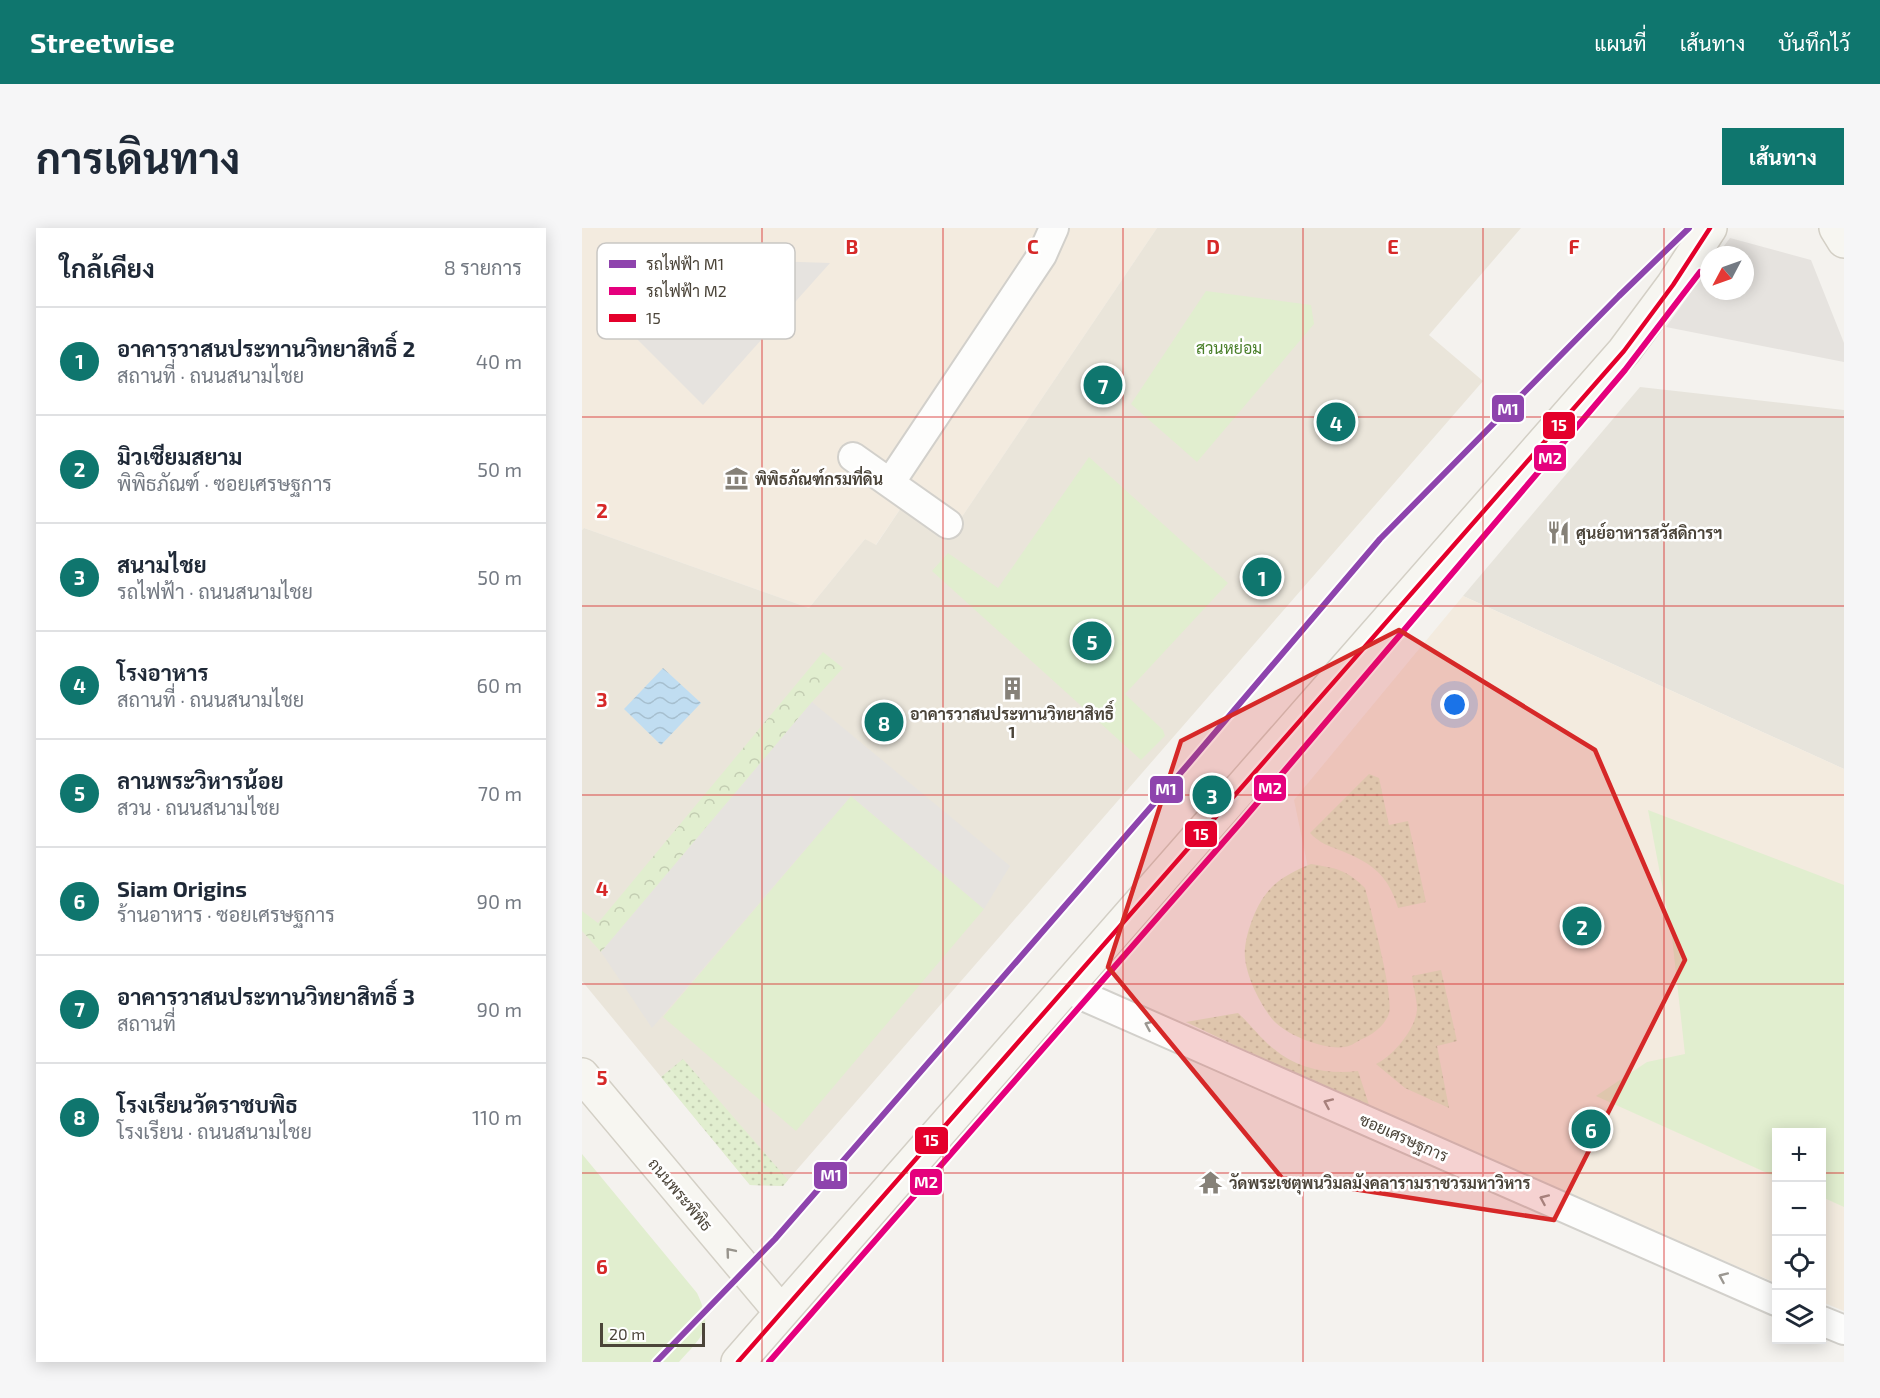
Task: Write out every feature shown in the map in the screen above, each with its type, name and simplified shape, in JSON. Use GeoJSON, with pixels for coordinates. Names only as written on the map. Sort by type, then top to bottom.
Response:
{"type":"FeatureCollection","features":[{"type":"Feature","properties":{"kind":"main road"},"geometry":{"type":"LineString","coordinates":[[738,1362],[1623,351],[1673,285],[1710,228]]}},
{"type":"Feature","properties":{"kind":"main road"},"geometry":{"type":"LineString","coordinates":[[1836,228],[1844,241]]}},
{"type":"Feature","properties":{"kind":"main road","name":"ถนนพระพิพิธ"},"geometry":{"type":"LineString","coordinates":[[582,1075],[781,1312]]}},
{"type":"Feature","properties":{"kind":"street"},"geometry":{"type":"LineString","coordinates":[[890,483],[1042,255],[1054,228]]}},
{"type":"Feature","properties":{"kind":"street"},"geometry":{"type":"LineString","coordinates":[[853,457],[948,524]]}},
{"type":"Feature","properties":{"kind":"street","name":"ซอยเศรษฐการ"},"geometry":{"type":"LineString","coordinates":[[1065,988],[1772,1299]]}},
{"type":"Feature","properties":{"kind":"street"},"geometry":{"type":"LineString","coordinates":[[1826,1322],[1844,1330]]}},
{"type":"Feature","properties":{"kind":"highlighted area"},"geometry":{"type":"Polygon","coordinates":[[[1399,630],[1595,750],[1685,960],[1554,1220],[1282,1178],[1108,967],[1181,741],[1399,630]]]}},
{"type":"Feature","properties":{"kind":"shaded area"},"geometry":{"type":"Polygon","coordinates":[[[582,228],[1157,228],[951,533],[905,502],[875,546],[865,539],[809,608],[584,528],[582,530],[582,228]]]}},
{"type":"Feature","properties":{"kind":"shaded area"},"geometry":{"type":"Polygon","coordinates":[[[1157,228],[1521,228],[1429,335],[1483,381],[783,1186],[750,1185],[582,981],[582,530],[584,528],[809,608],[865,539],[876,545],[905,502],[951,533],[1157,228]]]}},
{"type":"Feature","properties":{"kind":"shaded area"},"geometry":{"type":"Polygon","coordinates":[[[1730,238],[1811,260],[1844,343],[1844,362],[1666,327],[1700,280],[1700,300],[1754,300],[1754,246],[1724,246],[1730,238]]]}},
{"type":"Feature","properties":{"kind":"shaded area"},"geometry":{"type":"Polygon","coordinates":[[[795,262],[830,263],[795,302],[795,262]]]}},
{"type":"Feature","properties":{"kind":"shaded area"},"geometry":{"type":"Polygon","coordinates":[[[637,339],[762,339],[703,405],[637,339]]]}},
{"type":"Feature","properties":{"kind":"shaded area"},"geometry":{"type":"Polygon","coordinates":[[[1640,387],[1844,410],[1844,769],[1463,596],[1640,387]]]}},
{"type":"Feature","properties":{"kind":"shaded area"},"geometry":{"type":"Polygon","coordinates":[[[1463,596],[1844,769],[1844,1311],[1826,1304],[1826,1128],[1772,1128],[1772,1281],[1299,1079],[1301,1032],[1335,998],[1294,800],[1463,596]]]}},
{"type":"Feature","properties":{"kind":"shaded area"},"geometry":{"type":"Polygon","coordinates":[[[812,702],[1010,866],[984,909],[851,796],[652,1028],[601,952],[812,702]]]}},
{"type":"Feature","properties":{"kind":"green space","name":"สวนหย่อม"},"geometry":{"type":"Polygon","coordinates":[[[1206,291],[1311,305],[1314,324],[1197,462],[1131,404],[1206,291]]]}},
{"type":"Feature","properties":{"kind":"green space"},"geometry":{"type":"Polygon","coordinates":[[[1089,457],[1228,583],[1125,694],[1163,730],[1165,736],[1141,760],[932,571],[948,553],[998,588],[1089,457]]]}},
{"type":"Feature","properties":{"kind":"green space"},"geometry":{"type":"Polygon","coordinates":[[[823,652],[843,668],[601,952],[582,931],[582,911],[598,923],[823,652]]]}},
{"type":"Feature","properties":{"kind":"green space"},"geometry":{"type":"Polygon","coordinates":[[[1369,774],[1379,778],[1389,825],[1408,821],[1426,902],[1398,908],[1384,879],[1371,866],[1328,846],[1310,833],[1369,774]]]}},
{"type":"Feature","properties":{"kind":"green space"},"geometry":{"type":"Polygon","coordinates":[[[851,796],[984,909],[796,1131],[663,1017],[851,796]]]}},
{"type":"Feature","properties":{"kind":"green space"},"geometry":{"type":"Polygon","coordinates":[[[1648,810],[1844,885],[1844,1207],[1826,1199],[1826,1128],[1772,1128],[1772,1175],[1596,1096],[1647,1062],[1685,1054],[1672,937],[1648,810]]]}},
{"type":"Feature","properties":{"kind":"green space"},"geometry":{"type":"Polygon","coordinates":[[[1311,864],[1341,871],[1365,888],[1385,972],[1390,1004],[1387,1018],[1373,1033],[1346,1047],[1316,1044],[1279,1026],[1259,999],[1246,966],[1245,951],[1248,933],[1262,900],[1281,880],[1311,864]]]}},
{"type":"Feature","properties":{"kind":"green space"},"geometry":{"type":"Polygon","coordinates":[[[1441,970],[1457,1041],[1437,1046],[1449,1108],[1405,1088],[1376,1064],[1396,1048],[1413,1025],[1417,1009],[1412,976],[1441,970]]]}},
{"type":"Feature","properties":{"kind":"green space"},"geometry":{"type":"Polygon","coordinates":[[[1238,1013],[1269,1045],[1292,1061],[1324,1071],[1358,1071],[1371,1111],[1186,1022],[1238,1013]]]}},
{"type":"Feature","properties":{"kind":"green space"},"geometry":{"type":"Polygon","coordinates":[[[683,1059],[788,1180],[783,1186],[750,1185],[661,1077],[683,1059]]]}},
{"type":"Feature","properties":{"kind":"green space"},"geometry":{"type":"Polygon","coordinates":[[[582,1154],[697,1293],[705,1315],[705,1324],[700,1338],[679,1362],[582,1362],[582,1154]]]}},
{"type":"Feature","properties":{"kind":"water"},"geometry":{"type":"Polygon","coordinates":[[[663,668],[701,703],[661,745],[624,709],[663,668]]]}},
{"type":"Feature","properties":{"kind":"metro line","name":"M1"},"geometry":{"type":"LineString","coordinates":[[656,1362],[775,1239],[1184,769],[1380,539],[1689,228]]}},
{"type":"Feature","properties":{"kind":"metro line","name":"M2"},"geometry":{"type":"LineString","coordinates":[[769,1362],[1241,822],[1625,370],[1700,272]]}},
{"type":"Feature","properties":{"kind":"transit line","name":"15"},"geometry":{"type":"LineString","coordinates":[[738,1362],[1624,351],[1673,285],[1710,228]]}},
{"type":"Feature","properties":{"kind":"place","name":"อาคารวาสนประทานวิทยาสิทธิ์ 3"},"geometry":{"type":"Point","coordinates":[1103,385]}},
{"type":"Feature","properties":{"kind":"place","name":"โรงอาหาร"},"geometry":{"type":"Point","coordinates":[1336,422]}},
{"type":"Feature","properties":{"kind":"place","name":"พิพิธภัณฑ์กรมที่ดิน"},"geometry":{"type":"Point","coordinates":[737,478]}},
{"type":"Feature","properties":{"kind":"place","name":"ศูนย์อาหารสวัสดิการฯ"},"geometry":{"type":"Point","coordinates":[1558,532]}},
{"type":"Feature","properties":{"kind":"place","name":"อาคารวาสนประทานวิทยาสิทธิ์ 2"},"geometry":{"type":"Point","coordinates":[1262,577]}},
{"type":"Feature","properties":{"kind":"place","name":"ลานพระวิหารน้อย"},"geometry":{"type":"Point","coordinates":[1092,641]}},
{"type":"Feature","properties":{"kind":"place","name":"อาคารวาสนประทานวิทยาสิทธิ์ 1"},"geometry":{"type":"Point","coordinates":[1012,688]}},
{"type":"Feature","properties":{"kind":"place","name":"โรงเรียนวัดราชบพิธ"},"geometry":{"type":"Point","coordinates":[884,722]}},
{"type":"Feature","properties":{"kind":"place","name":"สนามไชย"},"geometry":{"type":"Point","coordinates":[1212,795]}},
{"type":"Feature","properties":{"kind":"place","name":"มิวเซียมสยาม"},"geometry":{"type":"Point","coordinates":[1582,926]}},
{"type":"Feature","properties":{"kind":"place","name":"Siam Origins"},"geometry":{"type":"Point","coordinates":[1591,1129]}},
{"type":"Feature","properties":{"kind":"place","name":"วัดพระเชตุพนวิมลมังคลารามราชวรมหาวิหาร"},"geometry":{"type":"Point","coordinates":[1211,1182]}}]}
